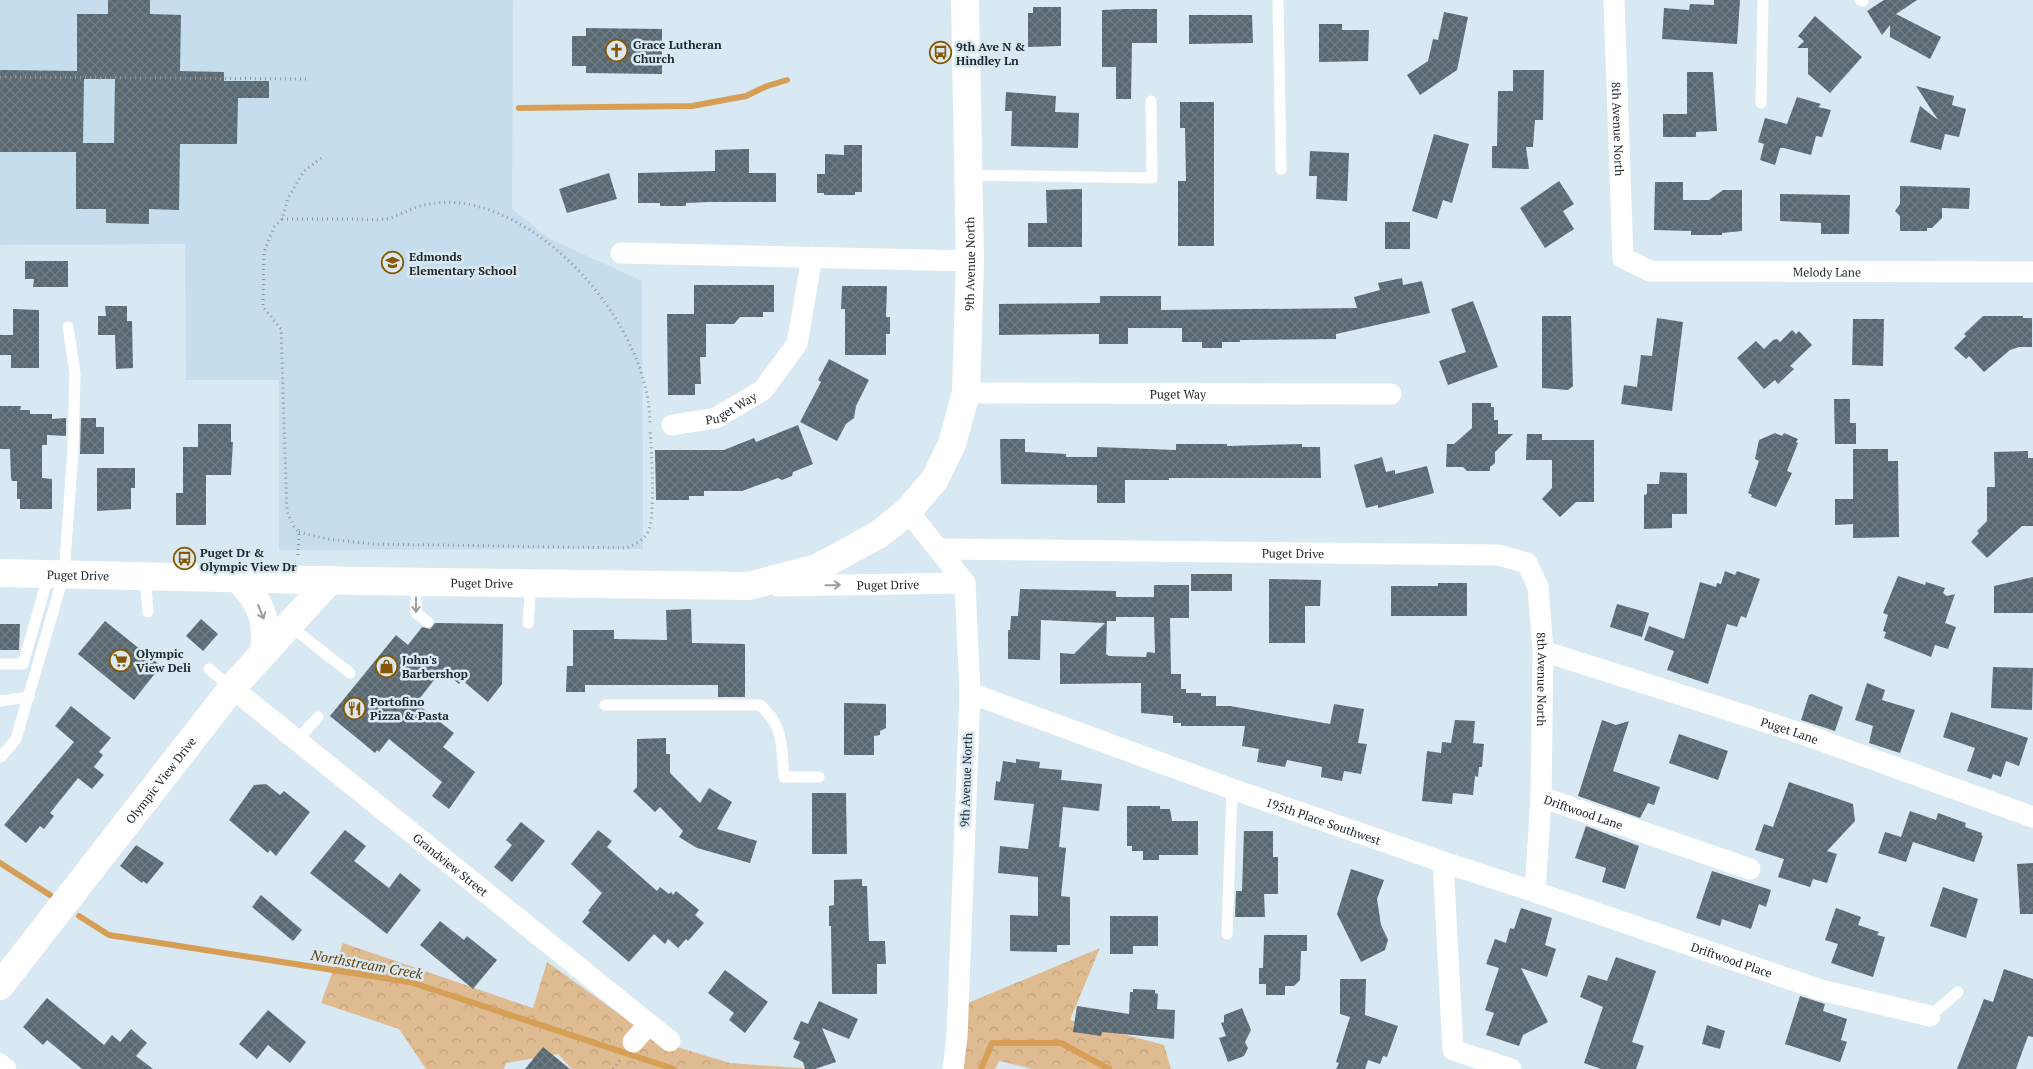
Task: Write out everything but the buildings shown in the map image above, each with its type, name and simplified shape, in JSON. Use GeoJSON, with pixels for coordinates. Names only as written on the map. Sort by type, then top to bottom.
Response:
{"type":"FeatureCollection","features":[{"type":"Feature","properties":{"kind":"main road","name":"9th Avenue North"},"geometry":{"type":"LineString","coordinates":[[749,586],[817,568],[878,535],[908,511],[938,473],[952,444],[966,393],[970,261],[965,0]]}},
{"type":"Feature","properties":{"kind":"main road","name":"Puget Drive"},"geometry":{"type":"LineString","coordinates":[[0,572],[330,580],[749,586]]}},
{"type":"Feature","properties":{"kind":"main road"},"geometry":{"type":"LineString","coordinates":[[238,578],[260,607],[265,622],[264,652]]}},
{"type":"Feature","properties":{"kind":"main road","name":"Olympic View Drive"},"geometry":{"type":"LineString","coordinates":[[0,986],[232,688],[330,580]]}},
{"type":"Feature","properties":{"kind":"street","name":"8th Avenue North"},"geometry":{"type":"LineString","coordinates":[[1614,0],[1623,258]]}},
{"type":"Feature","properties":{"kind":"street"},"geometry":{"type":"LineString","coordinates":[[621,253],[970,261]]}},
{"type":"Feature","properties":{"kind":"street","name":"Puget Way"},"geometry":{"type":"LineString","coordinates":[[672,424],[716,418],[763,390],[797,344],[812,257]]}},
{"type":"Feature","properties":{"kind":"street","name":"Melody Lane"},"geometry":{"type":"LineString","coordinates":[[1623,258],[1650,270],[2033,272]]}},
{"type":"Feature","properties":{"kind":"street","name":"Puget Way"},"geometry":{"type":"LineString","coordinates":[[966,393],[1391,394]]}},
{"type":"Feature","properties":{"kind":"street"},"geometry":{"type":"LineString","coordinates":[[908,511],[965,583]]}},
{"type":"Feature","properties":{"kind":"street","name":"Puget Drive"},"geometry":{"type":"LineString","coordinates":[[938,549],[1498,555],[1527,563]]}},
{"type":"Feature","properties":{"kind":"street","name":"8th Avenue North"},"geometry":{"type":"LineString","coordinates":[[1527,563],[1538,587],[1543,651],[1541,797]]}},
{"type":"Feature","properties":{"kind":"street","name":"Puget Drive"},"geometry":{"type":"LineString","coordinates":[[749,586],[965,583]]}},
{"type":"Feature","properties":{"kind":"street","name":"9th Avenue North"},"geometry":{"type":"LineString","coordinates":[[953,1069],[958,1037],[970,693],[965,583]]}},
{"type":"Feature","properties":{"kind":"street","name":"Puget Lane"},"geometry":{"type":"LineString","coordinates":[[1543,651],[1796,732],[2033,817]]}},
{"type":"Feature","properties":{"kind":"street","name":"Grandview Street"},"geometry":{"type":"LineString","coordinates":[[232,688],[670,1041]]}},
{"type":"Feature","properties":{"kind":"street","name":"195th Place Southwest"},"geometry":{"type":"LineString","coordinates":[[970,693],[1232,790],[1443,862]]}},
{"type":"Feature","properties":{"kind":"street","name":"Driftwood Lane"},"geometry":{"type":"LineString","coordinates":[[1535,892],[1541,797],[1750,870]]}},
{"type":"Feature","properties":{"kind":"street"},"geometry":{"type":"LineString","coordinates":[[1511,1069],[1453,1050],[1443,862],[1535,892]]}},
{"type":"Feature","properties":{"kind":"street","name":"Driftwood Place"},"geometry":{"type":"LineString","coordinates":[[1535,892],[1821,990],[1930,1016]]}},
{"type":"Feature","properties":{"kind":"street"},"geometry":{"type":"LineString","coordinates":[[634,1042],[649,1024]]}},
{"type":"Feature","properties":{"kind":"street"},"geometry":{"type":"LineString","coordinates":[[0,1064],[6,1069]]}},
{"type":"Feature","properties":{"kind":"lane"},"geometry":{"type":"LineString","coordinates":[[1278,0],[1281,169]]}},
{"type":"Feature","properties":{"kind":"lane"},"geometry":{"type":"LineString","coordinates":[[1761,103],[1763,0]]}},
{"type":"Feature","properties":{"kind":"lane"},"geometry":{"type":"LineString","coordinates":[[968,175],[1152,178],[1151,101]]}},
{"type":"Feature","properties":{"kind":"lane"},"geometry":{"type":"LineString","coordinates":[[1,757],[16,739],[29,697],[57,574],[73,450],[75,382],[68,327]]}},
{"type":"Feature","properties":{"kind":"lane"},"geometry":{"type":"LineString","coordinates":[[0,664],[23,664],[57,574]]}},
{"type":"Feature","properties":{"kind":"lane"},"geometry":{"type":"LineString","coordinates":[[145,576],[148,612]]}},
{"type":"Feature","properties":{"kind":"lane"},"geometry":{"type":"LineString","coordinates":[[416,581],[416,613],[428,622]]}},
{"type":"Feature","properties":{"kind":"lane"},"geometry":{"type":"LineString","coordinates":[[528,623],[531,583]]}},
{"type":"Feature","properties":{"kind":"lane"},"geometry":{"type":"LineString","coordinates":[[289,625],[350,673]]}},
{"type":"Feature","properties":{"kind":"lane"},"geometry":{"type":"LineString","coordinates":[[209,669],[232,688]]}},
{"type":"Feature","properties":{"kind":"lane"},"geometry":{"type":"LineString","coordinates":[[0,702],[29,697]]}},
{"type":"Feature","properties":{"kind":"lane"},"geometry":{"type":"LineString","coordinates":[[605,705],[760,705],[773,716],[779,731],[784,777],[819,777]]}},
{"type":"Feature","properties":{"kind":"lane"},"geometry":{"type":"LineString","coordinates":[[297,740],[318,716]]}},
{"type":"Feature","properties":{"kind":"lane"},"geometry":{"type":"LineString","coordinates":[[1227,934],[1232,790]]}},
{"type":"Feature","properties":{"kind":"lane"},"geometry":{"type":"LineString","coordinates":[[1930,1016],[1958,992]]}},
{"type":"Feature","properties":{"kind":"path"},"geometry":{"type":"LineString","coordinates":[[0,78],[308,80]]}},
{"type":"Feature","properties":{"kind":"path"},"geometry":{"type":"LineString","coordinates":[[282,219],[385,219],[435,202],[461,203],[487,209],[513,219],[579,271],[607,304],[629,343],[645,380],[650,410],[652,505],[649,531],[640,542],[627,548],[373,544],[328,539],[299,532],[293,526],[287,512],[281,329],[263,307],[264,252],[274,227],[282,219],[288,198],[304,171],[323,157]]}},
{"type":"Feature","properties":{"kind":"path"},"geometry":{"type":"LineString","coordinates":[[298,555],[299,532]]}},
{"type":"Feature","properties":{"kind":"shaded area","name":"Edmonds Elementary School"},"geometry":{"type":"Polygon","coordinates":[[[0,0],[513,0],[512,209],[550,239],[642,281],[643,549],[279,550],[279,380],[186,380],[185,244],[0,245],[0,0]]]}},
{"type":"Feature","properties":{"kind":"green space"},"geometry":{"type":"Polygon","coordinates":[[[343,943],[533,1008],[547,962],[657,1041],[730,1063],[815,1069],[572,1069],[558,1054],[506,1063],[504,1069],[426,1069],[399,1029],[321,1003],[343,943]]]}},
{"type":"Feature","properties":{"kind":"green space"},"geometry":{"type":"Polygon","coordinates":[[[1100,948],[1070,1020],[1164,1045],[1171,1069],[1032,1069],[999,1061],[995,1069],[961,1069],[963,1005],[1100,948]]]}},
{"type":"Feature","properties":{"kind":"waterway"},"geometry":{"type":"LineString","coordinates":[[519,108],[692,106],[746,96],[767,86],[787,80]]}},
{"type":"Feature","properties":{"kind":"waterway","name":"Northstream Creek"},"geometry":{"type":"LineString","coordinates":[[0,863],[50,895]]}},
{"type":"Feature","properties":{"kind":"waterway","name":"Northstream Creek"},"geometry":{"type":"LineString","coordinates":[[79,916],[109,935],[410,982],[674,1069]]}},
{"type":"Feature","properties":{"kind":"waterway","name":"Northstream Creek"},"geometry":{"type":"LineString","coordinates":[[981,1069],[992,1043],[1061,1043],[1109,1069]]}},
{"type":"Feature","properties":{"kind":"place","name":"Grace Lutheran Church"},"geometry":{"type":"Point","coordinates":[617,51]}},
{"type":"Feature","properties":{"kind":"place","name":"9th Ave N & Hindley Ln"},"geometry":{"type":"Point","coordinates":[940,53]}},
{"type":"Feature","properties":{"kind":"place","name":"Edmonds Elementary School"},"geometry":{"type":"Point","coordinates":[393,263]}},
{"type":"Feature","properties":{"kind":"place","name":"Puget Dr & Olympic View Dr"},"geometry":{"type":"Point","coordinates":[184,559]}},
{"type":"Feature","properties":{"kind":"place","name":"Olympic View Deli"},"geometry":{"type":"Point","coordinates":[120,660]}},
{"type":"Feature","properties":{"kind":"place","name":"John's Barbershop"},"geometry":{"type":"Point","coordinates":[386,666]}},
{"type":"Feature","properties":{"kind":"place","name":"Portofino Pizza & Pasta"},"geometry":{"type":"Point","coordinates":[354,708]}}]}
